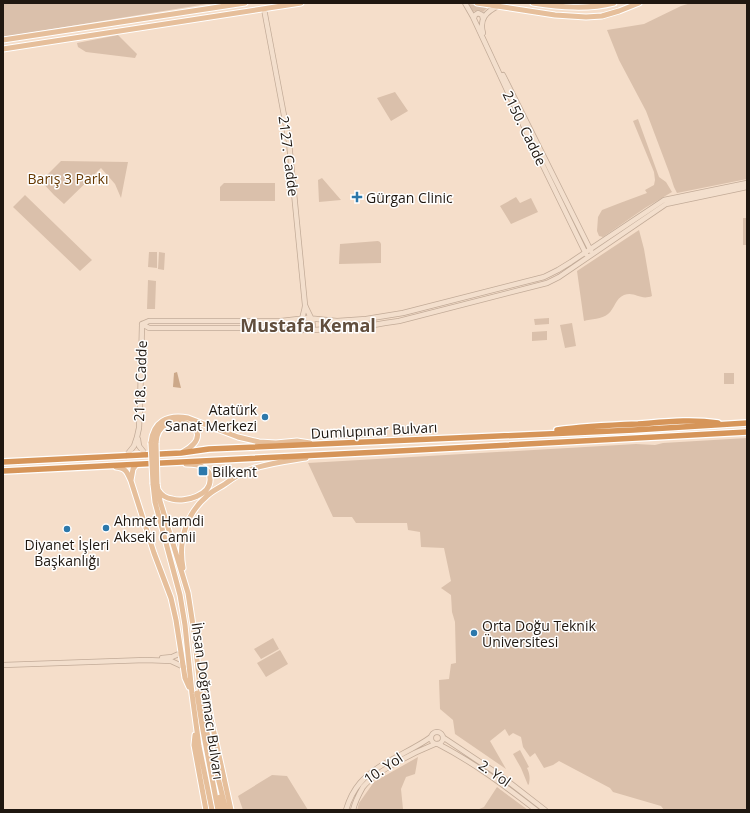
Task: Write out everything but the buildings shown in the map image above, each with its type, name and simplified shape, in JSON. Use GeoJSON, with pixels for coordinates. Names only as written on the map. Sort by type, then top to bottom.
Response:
{"type":"FeatureCollection","features":[{"type":"Feature","properties":{"kind":"highway","name":"Dumlupınar Bulvarı"},"geometry":{"type":"LineString","coordinates":[[3,462],[181,453],[209,449],[534,434],[587,426],[682,421],[704,420],[730,424],[747,423]]}},
{"type":"Feature","properties":{"kind":"highway","name":"Dumlupınar Bulvarı"},"geometry":{"type":"LineString","coordinates":[[3,471],[747,432]]}},
{"type":"Feature","properties":{"kind":"main road"},"geometry":{"type":"LineString","coordinates":[[3,40],[245,3]]}},
{"type":"Feature","properties":{"kind":"main road"},"geometry":{"type":"LineString","coordinates":[[3,49],[301,3]]}},
{"type":"Feature","properties":{"kind":"main road"},"geometry":{"type":"LineString","coordinates":[[477,3],[555,15],[586,17],[602,16],[639,3]]}},
{"type":"Feature","properties":{"kind":"main road"},"geometry":{"type":"LineString","coordinates":[[533,3],[560,7],[585,8],[614,3]]}},
{"type":"Feature","properties":{"kind":"main road"},"geometry":{"type":"LineString","coordinates":[[171,463],[204,467],[210,474],[209,486],[197,497],[181,501],[170,499],[160,493],[155,484],[154,443],[152,435],[155,428],[160,423],[170,418],[188,418],[238,437],[259,442],[276,443],[297,441],[327,444]]}},
{"type":"Feature","properties":{"kind":"main road"},"geometry":{"type":"LineString","coordinates":[[154,443],[162,428],[171,422],[184,422],[194,427],[198,436],[195,444],[181,453]]}},
{"type":"Feature","properties":{"kind":"main road"},"geometry":{"type":"LineString","coordinates":[[188,593],[181,545],[190,516],[202,500],[235,477],[249,470],[270,463],[318,455]]}},
{"type":"Feature","properties":{"kind":"main road"},"geometry":{"type":"LineString","coordinates":[[131,481],[131,475],[136,465]]}},
{"type":"Feature","properties":{"kind":"main road"},"geometry":{"type":"LineString","coordinates":[[107,466],[121,467],[127,472],[131,481],[154,553],[171,598],[185,678],[192,694]]}},
{"type":"Feature","properties":{"kind":"main road","name":"İhsan Doğramacı Bulvarı"},"geometry":{"type":"LineString","coordinates":[[155,484],[188,593],[206,729],[226,810]]}},
{"type":"Feature","properties":{"kind":"main road","name":"İhsan Doğramacı Bulvarı"},"geometry":{"type":"LineString","coordinates":[[155,484],[155,502],[180,595],[185,625],[196,728],[212,810]]}},
{"type":"Feature","properties":{"kind":"main road","name":"İhsan Doğramacı Bulvarı"},"geometry":{"type":"LineString","coordinates":[[194,632],[198,700],[204,740],[218,810]]}},
{"type":"Feature","properties":{"kind":"main road"},"geometry":{"type":"LineString","coordinates":[[198,666],[206,686],[211,718],[231,810]]}},
{"type":"Feature","properties":{"kind":"main road"},"geometry":{"type":"LineString","coordinates":[[196,728],[194,744],[206,810]]}},
{"type":"Feature","properties":{"kind":"main road"},"geometry":{"type":"LineString","coordinates":[[214,761],[222,810]]}},
{"type":"Feature","properties":{"kind":"street","name":"2150. Cadde"},"geometry":{"type":"LineString","coordinates":[[465,3],[526,131],[588,251]]}},
{"type":"Feature","properties":{"kind":"street"},"geometry":{"type":"LineString","coordinates":[[474,20],[475,15],[478,13],[482,15],[483,19],[488,12],[498,6]]}},
{"type":"Feature","properties":{"kind":"street","name":"2127. Cadde"},"geometry":{"type":"LineString","coordinates":[[264,9],[288,135],[305,305],[311,318]]}},
{"type":"Feature","properties":{"kind":"street","name":"2150. Cadde"},"geometry":{"type":"LineString","coordinates":[[483,19],[483,34],[588,251]]}},
{"type":"Feature","properties":{"kind":"street"},"geometry":{"type":"LineString","coordinates":[[142,324],[149,321],[281,321],[311,318],[348,320],[403,313],[544,277],[588,251],[664,200],[747,183]]}},
{"type":"Feature","properties":{"kind":"street"},"geometry":{"type":"LineString","coordinates":[[142,324],[149,328],[287,328],[312,330],[368,326],[399,321],[541,285],[554,280],[666,204],[747,187]]}},
{"type":"Feature","properties":{"kind":"street"},"geometry":{"type":"LineString","coordinates":[[588,251],[590,256]]}},
{"type":"Feature","properties":{"kind":"street","name":"2127. Cadde"},"geometry":{"type":"LineString","coordinates":[[302,319],[305,305]]}},
{"type":"Feature","properties":{"kind":"street"},"geometry":{"type":"LineString","coordinates":[[311,318],[313,324],[312,330]]}},
{"type":"Feature","properties":{"kind":"street"},"geometry":{"type":"LineString","coordinates":[[302,319],[301,326],[303,330]]}},
{"type":"Feature","properties":{"kind":"street"},"geometry":{"type":"LineString","coordinates":[[194,321],[196,328]]}},
{"type":"Feature","properties":{"kind":"street"},"geometry":{"type":"LineString","coordinates":[[220,321],[221,328]]}},
{"type":"Feature","properties":{"kind":"street","name":"2118. Cadde"},"geometry":{"type":"LineString","coordinates":[[137,437],[140,407],[142,324]]}},
{"type":"Feature","properties":{"kind":"street"},"geometry":{"type":"LineString","coordinates":[[137,437],[139,446],[146,455]]}},
{"type":"Feature","properties":{"kind":"street"},"geometry":{"type":"LineString","coordinates":[[126,456],[132,450],[137,437]]}},
{"type":"Feature","properties":{"kind":"street"},"geometry":{"type":"LineString","coordinates":[[3,665],[146,660],[172,657],[181,653]]}},
{"type":"Feature","properties":{"kind":"street"},"geometry":{"type":"LineString","coordinates":[[146,660],[171,661],[184,667]]}},
{"type":"Feature","properties":{"kind":"street","name":"2. Yol"},"geometry":{"type":"LineString","coordinates":[[431,737],[432,734],[437,732],[442,734],[444,738],[507,781],[545,810]]}},
{"type":"Feature","properties":{"kind":"street"},"geometry":{"type":"LineString","coordinates":[[431,737],[432,741],[436,744],[442,743],[444,738]]}},
{"type":"Feature","properties":{"kind":"street","name":"10. Yol"},"geometry":{"type":"LineString","coordinates":[[346,810],[357,787],[365,778],[380,767],[422,744],[431,737]]}},
{"type":"Feature","properties":{"kind":"street","name":"2. Yol"},"geometry":{"type":"LineString","coordinates":[[436,744],[459,755],[536,810]]}},
{"type":"Feature","properties":{"kind":"street","name":"10. Yol"},"geometry":{"type":"LineString","coordinates":[[353,810],[362,789],[370,780],[393,764],[436,744]]}},
{"type":"Feature","properties":{"kind":"green space"},"geometry":{"type":"Polygon","coordinates":[[[3,3],[213,3],[3,37],[3,3]]]}},
{"type":"Feature","properties":{"kind":"green space"},"geometry":{"type":"Polygon","coordinates":[[[691,3],[747,3],[747,179],[677,193],[646,111],[619,60],[607,30],[644,24],[681,6],[691,3]]]}},
{"type":"Feature","properties":{"kind":"green space"},"geometry":{"type":"Polygon","coordinates":[[[468,4],[488,7],[483,12],[475,11],[472,13],[468,4]]]}},
{"type":"Feature","properties":{"kind":"green space"},"geometry":{"type":"Polygon","coordinates":[[[118,35],[137,54],[135,58],[86,52],[78,47],[77,43],[118,35]]]}},
{"type":"Feature","properties":{"kind":"green space"},"geometry":{"type":"Polygon","coordinates":[[[395,92],[408,111],[391,121],[377,98],[395,92]]]}},
{"type":"Feature","properties":{"kind":"green space"},"geometry":{"type":"Polygon","coordinates":[[[638,119],[659,177],[666,182],[672,192],[645,208],[603,237],[599,236],[597,231],[598,217],[602,210],[647,193],[645,190],[654,185],[654,172],[633,121],[638,119]]]}},
{"type":"Feature","properties":{"kind":"green space","name":"Barış 3 Parkı"},"geometry":{"type":"Polygon","coordinates":[[[61,161],[128,162],[121,198],[115,184],[101,168],[64,204],[41,181],[61,161]]]}},
{"type":"Feature","properties":{"kind":"green space"},"geometry":{"type":"Polygon","coordinates":[[[322,178],[341,200],[319,202],[318,180],[322,178]]]}},
{"type":"Feature","properties":{"kind":"green space"},"geometry":{"type":"Polygon","coordinates":[[[224,183],[275,183],[275,201],[220,201],[220,187],[224,183]]]}},
{"type":"Feature","properties":{"kind":"green space"},"geometry":{"type":"Polygon","coordinates":[[[25,195],[92,260],[80,271],[13,207],[25,195]]]}},
{"type":"Feature","properties":{"kind":"green space"},"geometry":{"type":"Polygon","coordinates":[[[516,197],[520,203],[531,198],[538,212],[511,224],[500,206],[516,197]]]}},
{"type":"Feature","properties":{"kind":"green space"},"geometry":{"type":"Polygon","coordinates":[[[743,218],[747,218],[747,245],[743,245],[743,218]]]}},
{"type":"Feature","properties":{"kind":"green space"},"geometry":{"type":"Polygon","coordinates":[[[639,230],[644,249],[652,296],[644,297],[631,294],[624,295],[606,316],[584,321],[577,271],[639,230]]]}},
{"type":"Feature","properties":{"kind":"green space"},"geometry":{"type":"Polygon","coordinates":[[[378,241],[381,244],[381,263],[339,264],[340,244],[378,241]]]}},
{"type":"Feature","properties":{"kind":"green space"},"geometry":{"type":"Polygon","coordinates":[[[149,252],[157,252],[157,268],[148,267],[149,252]]]}},
{"type":"Feature","properties":{"kind":"green space"},"geometry":{"type":"Polygon","coordinates":[[[159,252],[165,253],[164,270],[158,269],[159,252]]]}},
{"type":"Feature","properties":{"kind":"green space"},"geometry":{"type":"Polygon","coordinates":[[[148,280],[156,281],[155,309],[147,309],[148,280]]]}},
{"type":"Feature","properties":{"kind":"green space"},"geometry":{"type":"Polygon","coordinates":[[[549,318],[549,324],[535,325],[534,319],[549,318]]]}},
{"type":"Feature","properties":{"kind":"green space"},"geometry":{"type":"Polygon","coordinates":[[[572,323],[576,346],[565,348],[560,325],[572,323]]]}},
{"type":"Feature","properties":{"kind":"green space"},"geometry":{"type":"Polygon","coordinates":[[[547,331],[547,340],[532,341],[532,332],[547,331]]]}},
{"type":"Feature","properties":{"kind":"green space"},"geometry":{"type":"Polygon","coordinates":[[[724,373],[734,373],[734,384],[724,384],[724,373]]]}},
{"type":"Feature","properties":{"kind":"green space"},"geometry":{"type":"Polygon","coordinates":[[[747,438],[747,810],[664,810],[661,806],[613,792],[610,788],[559,761],[544,768],[535,753],[530,757],[523,747],[521,737],[513,733],[509,736],[505,729],[490,741],[506,769],[455,734],[453,720],[440,709],[439,680],[449,679],[451,664],[456,663],[455,622],[452,612],[451,595],[441,588],[451,581],[444,548],[421,547],[420,532],[408,530],[407,523],[356,523],[352,517],[333,517],[308,463],[636,444],[655,445],[663,443],[747,438]]]}},
{"type":"Feature","properties":{"kind":"green space"},"geometry":{"type":"Polygon","coordinates":[[[273,638],[279,649],[261,659],[254,649],[273,638]]]}},
{"type":"Feature","properties":{"kind":"green space"},"geometry":{"type":"Polygon","coordinates":[[[280,650],[288,664],[266,677],[257,663],[280,650]]]}},
{"type":"Feature","properties":{"kind":"green space"},"geometry":{"type":"Polygon","coordinates":[[[520,750],[529,767],[527,768],[530,776],[528,785],[513,754],[520,750]]]}},
{"type":"Feature","properties":{"kind":"green space"},"geometry":{"type":"Polygon","coordinates":[[[418,757],[415,774],[406,777],[401,789],[403,809],[405,810],[357,810],[359,803],[374,782],[418,757]]]}},
{"type":"Feature","properties":{"kind":"green space"},"geometry":{"type":"Polygon","coordinates":[[[272,775],[287,776],[308,810],[243,810],[238,796],[272,775]]]}},
{"type":"Feature","properties":{"kind":"green space"},"geometry":{"type":"Polygon","coordinates":[[[497,787],[528,810],[477,810],[484,807],[497,787]]]}},
{"type":"Feature","properties":{"kind":"shaded area"},"geometry":{"type":"Polygon","coordinates":[[[177,372],[181,388],[173,387],[174,373],[177,372]]]}},
{"type":"Feature","properties":{"kind":"place","name":"Gürgan Clinic"},"geometry":{"type":"Point","coordinates":[357,197]}},
{"type":"Feature","properties":{"kind":"place","name":"Atatürk Sanat Merkezi"},"geometry":{"type":"Point","coordinates":[265,417]}},
{"type":"Feature","properties":{"kind":"place","name":"Bilkent"},"geometry":{"type":"Point","coordinates":[203,471]}},
{"type":"Feature","properties":{"kind":"place","name":"Ahmet Hamdi Akseki Camii"},"geometry":{"type":"Point","coordinates":[106,528]}},
{"type":"Feature","properties":{"kind":"place","name":"Diyanet İşleri Başkanlığı"},"geometry":{"type":"Point","coordinates":[67,529]}},
{"type":"Feature","properties":{"kind":"place","name":"Orta Doğu Teknik Üniversitesi"},"geometry":{"type":"Point","coordinates":[474,633]}},
{"type":"Feature","properties":{"kind":"district","name":"Mustafa Kemal"},"geometry":{"type":"Point","coordinates":[308,325]}}]}
